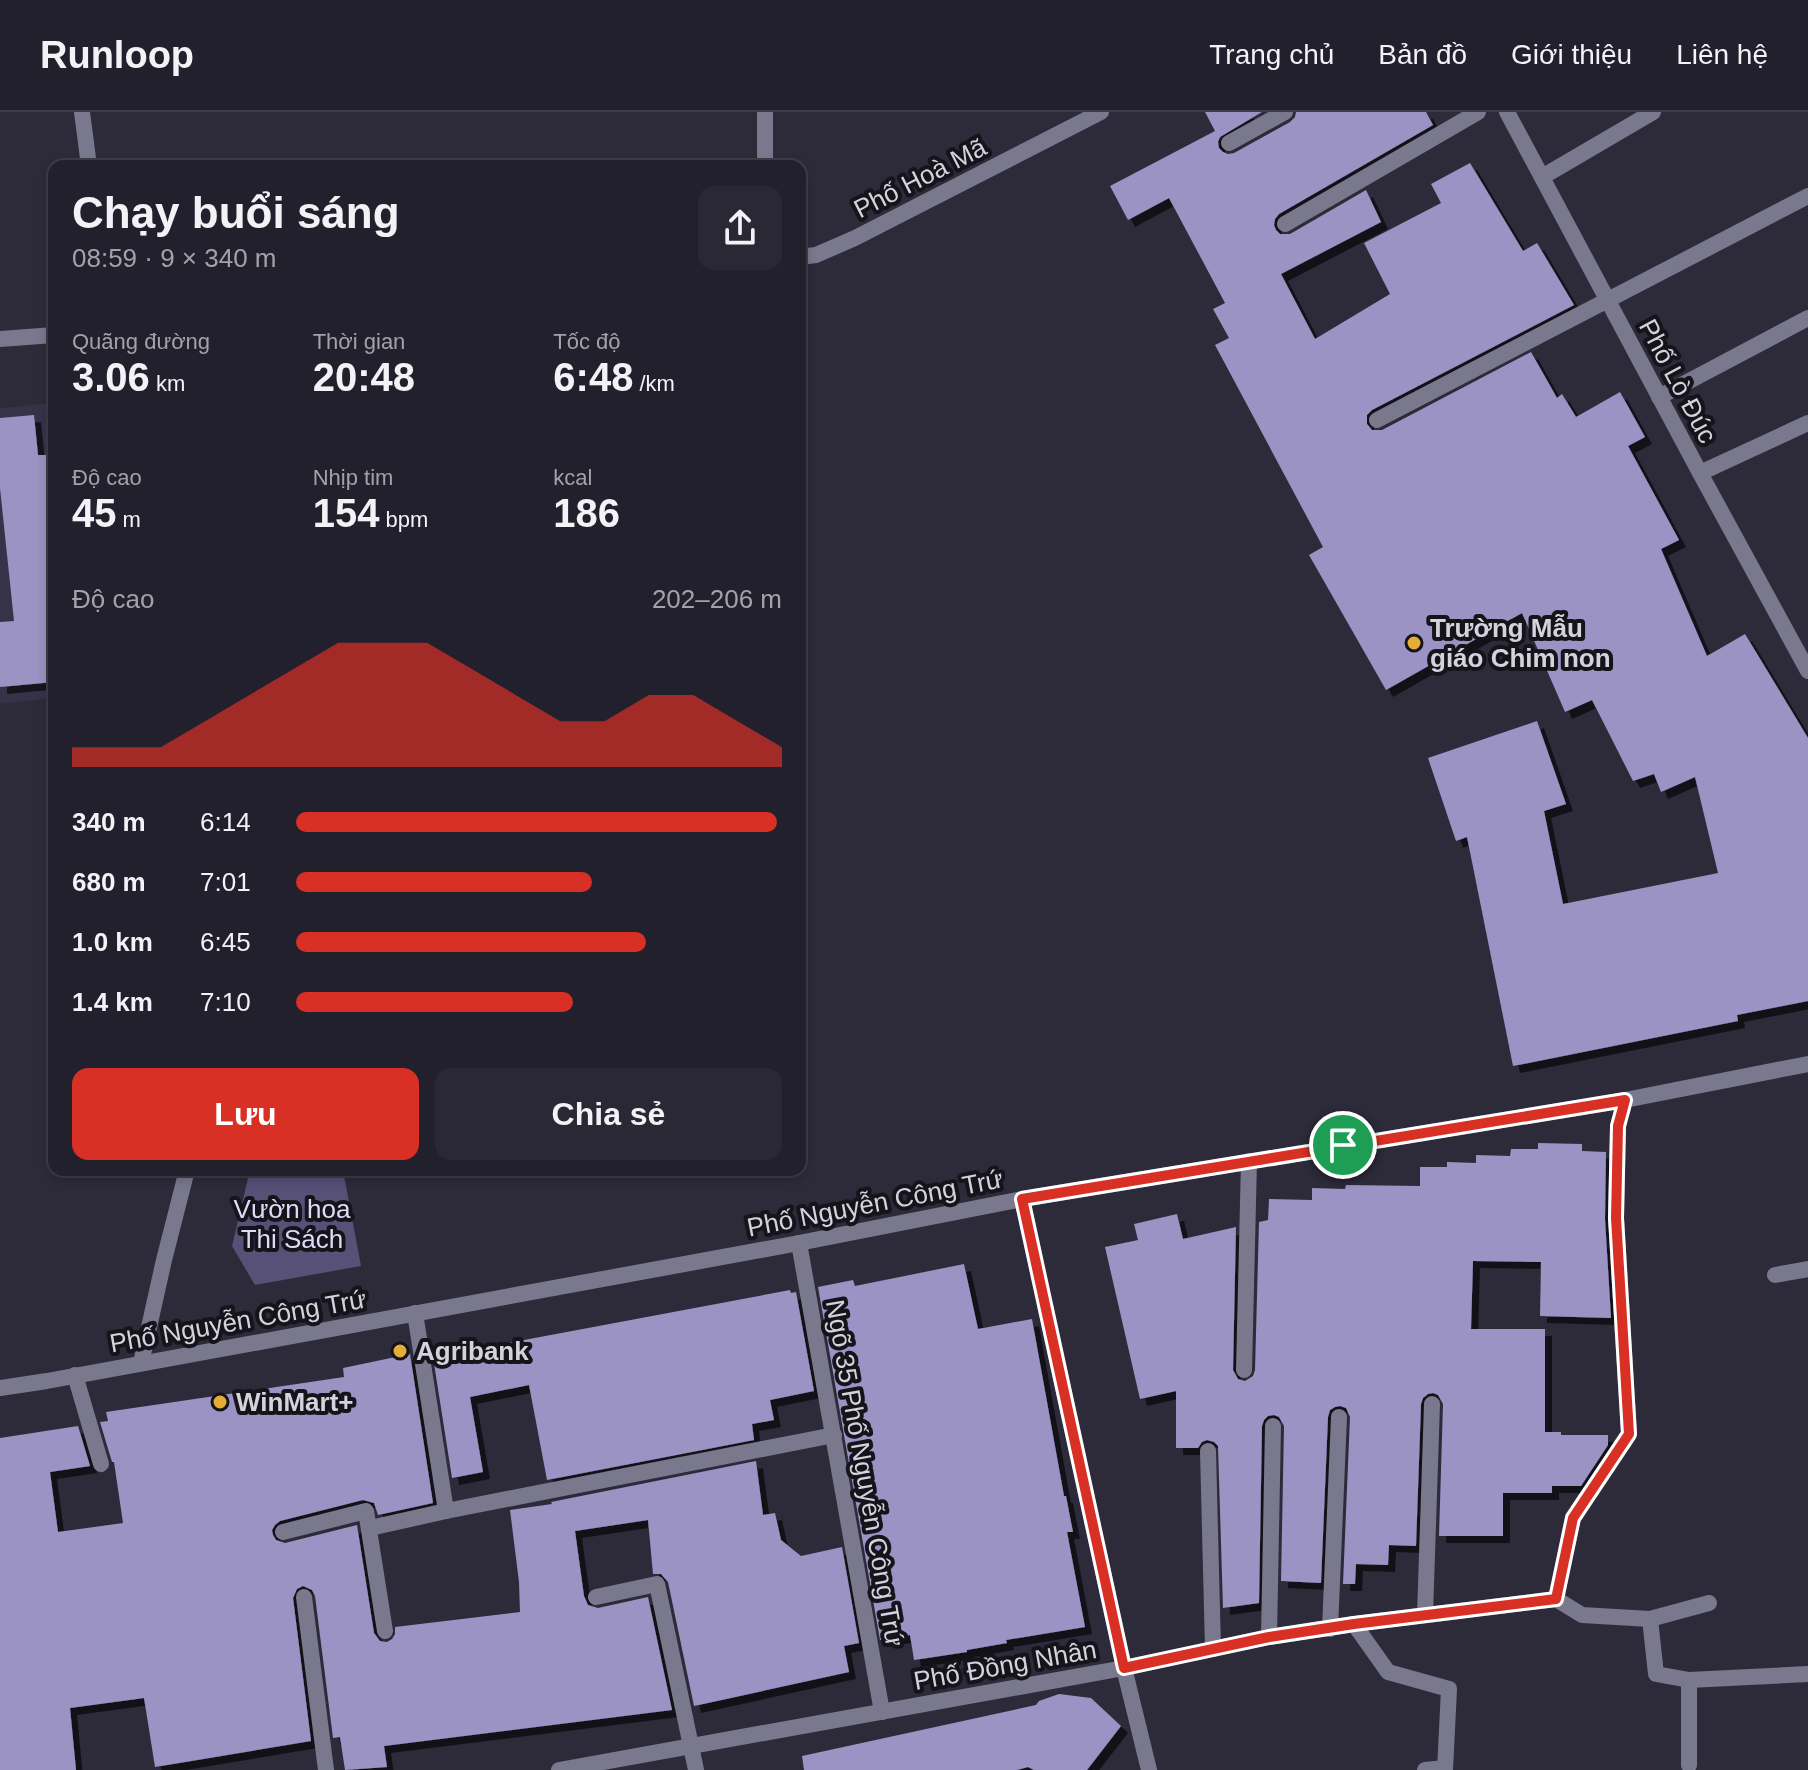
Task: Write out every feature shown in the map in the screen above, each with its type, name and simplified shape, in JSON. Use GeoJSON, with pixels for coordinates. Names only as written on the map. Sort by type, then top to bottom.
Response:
{"type":"FeatureCollection","features":[{"type":"Feature","properties":{"kind":"street"},"geometry":{"type":"LineString","coordinates":[[82,112],[88,160]]}},
{"type":"Feature","properties":{"kind":"street","name":"Phố Hoà Mã"},"geometry":{"type":"LineString","coordinates":[[806,256],[855,238],[1101,112]]}},
{"type":"Feature","properties":{"kind":"street"},"geometry":{"type":"LineString","coordinates":[[1229,143],[1285,112]]}},
{"type":"Feature","properties":{"kind":"street"},"geometry":{"type":"LineString","coordinates":[[1285,224],[1478,112]]}},
{"type":"Feature","properties":{"kind":"street","name":"Phố Lò Đúc"},"geometry":{"type":"LineString","coordinates":[[1507,112],[1808,671]]}},
{"type":"Feature","properties":{"kind":"street"},"geometry":{"type":"LineString","coordinates":[[1542,177],[1653,112]]}},
{"type":"Feature","properties":{"kind":"street"},"geometry":{"type":"LineString","coordinates":[[762,113],[765,160]]}},
{"type":"Feature","properties":{"kind":"street"},"geometry":{"type":"LineString","coordinates":[[1377,420],[1808,196]]}},
{"type":"Feature","properties":{"kind":"street"},"geometry":{"type":"LineString","coordinates":[[1659,397],[1808,318]]}},
{"type":"Feature","properties":{"kind":"street"},"geometry":{"type":"LineString","coordinates":[[0,339],[48,335]]}},
{"type":"Feature","properties":{"kind":"street"},"geometry":{"type":"LineString","coordinates":[[1700,473],[1808,423]]}},
{"type":"Feature","properties":{"kind":"street","name":"Phố Nguyễn Công Trứ"},"geometry":{"type":"LineString","coordinates":[[0,1388],[799,1243],[1022,1199],[1625,1100],[1808,1064]]}},
{"type":"Feature","properties":{"kind":"street"},"geometry":{"type":"LineString","coordinates":[[1625,1100],[1618,1126],[1616,1218],[1629,1434],[1573,1518],[1556,1599],[1582,1615],[1650,1619],[1709,1603]]}},
{"type":"Feature","properties":{"kind":"street"},"geometry":{"type":"LineString","coordinates":[[1244,1370],[1249,1161]]}},
{"type":"Feature","properties":{"kind":"street"},"geometry":{"type":"LineString","coordinates":[[141,1363],[185,1176]]}},
{"type":"Feature","properties":{"kind":"street"},"geometry":{"type":"LineString","coordinates":[[1022,1199],[1149,1770]]}},
{"type":"Feature","properties":{"kind":"street","name":"Ngõ 35 Phố Nguyễn Công Trứ"},"geometry":{"type":"LineString","coordinates":[[799,1243],[882,1712]]}},
{"type":"Feature","properties":{"kind":"street"},"geometry":{"type":"LineString","coordinates":[[1775,1275],[1808,1269]]}},
{"type":"Feature","properties":{"kind":"street"},"geometry":{"type":"LineString","coordinates":[[415,1313],[446,1511]]}},
{"type":"Feature","properties":{"kind":"street"},"geometry":{"type":"LineString","coordinates":[[75,1375],[101,1464]]}},
{"type":"Feature","properties":{"kind":"street"},"geometry":{"type":"LineString","coordinates":[[1425,1615],[1432,1404]]}},
{"type":"Feature","properties":{"kind":"street"},"geometry":{"type":"LineString","coordinates":[[1330,1629],[1339,1417]]}},
{"type":"Feature","properties":{"kind":"street"},"geometry":{"type":"LineString","coordinates":[[1269,1637],[1273,1426]]}},
{"type":"Feature","properties":{"kind":"street"},"geometry":{"type":"LineString","coordinates":[[370,1528],[834,1435]]}},
{"type":"Feature","properties":{"kind":"street"},"geometry":{"type":"LineString","coordinates":[[1208,1451],[1213,1649]]}},
{"type":"Feature","properties":{"kind":"street"},"geometry":{"type":"LineString","coordinates":[[283,1532],[366,1511],[385,1631]]}},
{"type":"Feature","properties":{"kind":"street"},"geometry":{"type":"LineString","coordinates":[[596,1597],[657,1584],[696,1770]]}},
{"type":"Feature","properties":{"kind":"street"},"geometry":{"type":"LineString","coordinates":[[304,1597],[326,1770]]}},
{"type":"Feature","properties":{"kind":"street","name":"Phố Đồng Nhân"},"geometry":{"type":"LineString","coordinates":[[559,1770],[1124,1668],[1269,1637],[1556,1599]]}},
{"type":"Feature","properties":{"kind":"street"},"geometry":{"type":"LineString","coordinates":[[1650,1619],[1656,1674],[1689,1680],[1808,1674]]}},
{"type":"Feature","properties":{"kind":"street"},"geometry":{"type":"LineString","coordinates":[[1354,1624],[1388,1672],[1449,1689],[1445,1769],[1425,1770]]}},
{"type":"Feature","properties":{"kind":"street"},"geometry":{"type":"LineString","coordinates":[[1689,1680],[1689,1765]]}},
{"type":"Feature","properties":{"kind":"shaded area"},"geometry":{"type":"Polygon","coordinates":[[[48,404],[48,699],[0,704],[0,408],[48,404]]]}},
{"type":"Feature","properties":{"kind":"green space","name":"Vườn hoa Thi Sách"},"geometry":{"type":"Polygon","coordinates":[[[249,1176],[344,1176],[361,1266],[255,1285],[232,1246],[249,1176]]]}},
{"type":"Feature","properties":{"kind":"building"},"geometry":{"type":"Polygon","coordinates":[[[1205,112],[1262,112],[1220,137],[1219,148],[1228,154],[1290,122],[1296,112],[1426,112],[1433,125],[1275,219],[1274,225],[1280,234],[1290,234],[1366,190],[1381,222],[1281,274],[1315,339],[1390,294],[1364,243],[1441,203],[1431,184],[1470,163],[1523,251],[1537,243],[1574,305],[1372,410],[1367,415],[1367,424],[1372,430],[1382,430],[1531,352],[1557,398],[1562,394],[1576,417],[1620,392],[1645,437],[1628,446],[1679,540],[1661,549],[1707,656],[1745,634],[1808,738],[1808,1001],[1737,1015],[1738,1021],[1513,1066],[1467,837],[1456,841],[1428,758],[1537,721],[1566,804],[1544,811],[1563,904],[1718,873],[1695,777],[1661,792],[1654,774],[1633,781],[1592,700],[1565,712],[1522,613],[1386,690],[1309,555],[1323,547],[1215,345],[1229,338],[1213,309],[1225,303],[1169,198],[1128,220],[1110,186],[1215,131],[1205,112]]]}},
{"type":"Feature","properties":{"kind":"building"},"geometry":{"type":"Polygon","coordinates":[[[34,415],[38,455],[46,455],[48,683],[0,687],[0,622],[14,621],[0,488],[0,418],[34,415]]]}},
{"type":"Feature","properties":{"kind":"building"},"geometry":{"type":"Polygon","coordinates":[[[1538,1143],[1582,1144],[1582,1151],[1606,1152],[1605,1219],[1611,1318],[1540,1316],[1541,1262],[1473,1261],[1471,1329],[1545,1329],[1545,1432],[1608,1435],[1608,1445],[1581,1486],[1552,1486],[1552,1493],[1503,1493],[1503,1536],[1439,1536],[1443,1404],[1438,1395],[1428,1394],[1421,1404],[1416,1546],[1389,1545],[1388,1565],[1356,1564],[1355,1584],[1343,1584],[1350,1417],[1346,1408],[1335,1407],[1328,1417],[1321,1583],[1281,1581],[1284,1426],[1279,1417],[1268,1416],[1262,1426],[1259,1603],[1223,1608],[1218,1446],[1207,1440],[1198,1448],[1176,1448],[1176,1391],[1140,1399],[1105,1247],[1138,1240],[1134,1224],[1177,1214],[1183,1239],[1236,1227],[1233,1370],[1238,1379],[1245,1381],[1253,1376],[1255,1370],[1259,1222],[1268,1220],[1269,1199],[1312,1200],[1312,1188],[1345,1189],[1346,1185],[1420,1186],[1420,1167],[1447,1167],[1447,1162],[1476,1163],[1476,1155],[1510,1156],[1511,1149],[1538,1149],[1538,1143]]]}},
{"type":"Feature","properties":{"kind":"building"},"geometry":{"type":"Polygon","coordinates":[[[964,1264],[978,1329],[1032,1319],[1073,1532],[1067,1532],[1085,1627],[914,1660],[910,1635],[880,1640],[818,1287],[853,1280],[855,1286],[964,1264]]]}},
{"type":"Feature","properties":{"kind":"building"},"geometry":{"type":"Polygon","coordinates":[[[790,1290],[791,1293],[796,1292],[814,1391],[770,1400],[774,1420],[752,1424],[754,1440],[547,1480],[529,1385],[470,1397],[483,1472],[452,1478],[433,1357],[790,1290]]]}},
{"type":"Feature","properties":{"kind":"building"},"geometry":{"type":"Polygon","coordinates":[[[410,1354],[433,1503],[378,1515],[374,1503],[363,1500],[280,1521],[272,1530],[276,1540],[285,1543],[357,1525],[374,1633],[380,1641],[392,1639],[395,1627],[520,1612],[510,1510],[756,1461],[763,1515],[775,1513],[781,1540],[801,1556],[842,1547],[859,1643],[844,1646],[849,1672],[694,1706],[668,1582],[661,1574],[653,1574],[648,1520],[575,1531],[588,1605],[598,1608],[648,1597],[672,1710],[384,1746],[387,1767],[345,1770],[340,1737],[333,1738],[315,1596],[312,1590],[303,1586],[297,1589],[293,1598],[311,1741],[155,1767],[144,1698],[70,1708],[76,1770],[0,1770],[0,1438],[78,1426],[90,1466],[50,1472],[58,1532],[123,1523],[114,1462],[100,1422],[108,1421],[106,1412],[344,1377],[343,1368],[410,1354]]]}},
{"type":"Feature","properties":{"kind":"building"},"geometry":{"type":"Polygon","coordinates":[[[1059,1694],[1091,1698],[1121,1726],[1087,1770],[1034,1770],[1028,1767],[1017,1770],[804,1770],[802,1756],[1036,1705],[1059,1694]]]}},
{"type":"Feature","properties":{"kind":"place","name":"Trường Mẫu giáo Chim non"},"geometry":{"type":"Point","coordinates":[1414,643]}},
{"type":"Feature","properties":{"kind":"place","name":"Agribank"},"geometry":{"type":"Point","coordinates":[400,1351]}},
{"type":"Feature","properties":{"kind":"place","name":"WinMart+"},"geometry":{"type":"Point","coordinates":[220,1402]}},
{"type":"Feature","properties":{"kind":"route"},"geometry":{"type":"LineString","coordinates":[[1625,1100],[1618,1126],[1616,1218],[1629,1434],[1573,1518],[1556,1599],[1269,1637],[1124,1668],[1022,1199],[1343,1145],[1625,1100]]}}]}
